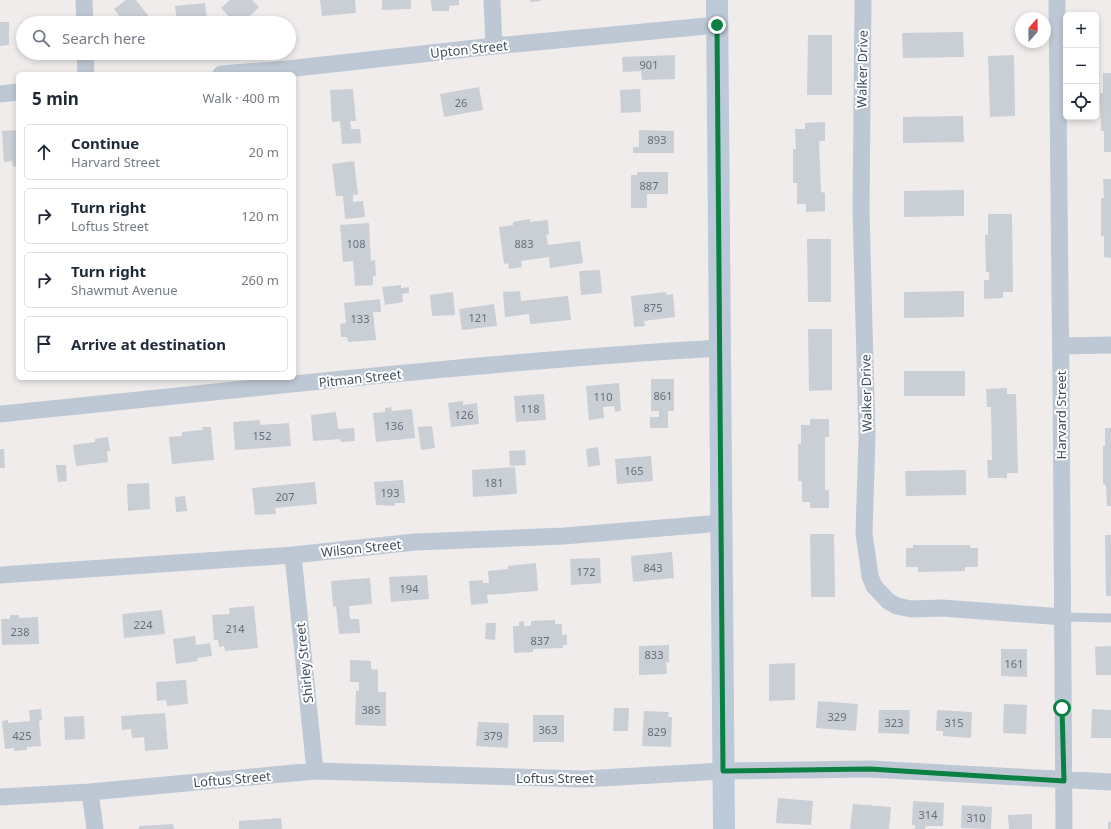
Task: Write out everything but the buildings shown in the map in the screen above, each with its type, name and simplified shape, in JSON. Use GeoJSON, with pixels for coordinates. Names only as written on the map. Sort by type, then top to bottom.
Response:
{"type":"FeatureCollection","features":[{"type":"Feature","properties":{"kind":"main road"},"geometry":{"type":"LineString","coordinates":[[717,0],[724,829]]}},
{"type":"Feature","properties":{"kind":"street"},"geometry":{"type":"LineString","coordinates":[[84,0],[85,16]]}},
{"type":"Feature","properties":{"kind":"street"},"geometry":{"type":"LineString","coordinates":[[492,0],[494,46]]}},
{"type":"Feature","properties":{"kind":"street","name":"Walker Drive"},"geometry":{"type":"LineString","coordinates":[[863,0],[861,210],[867,416],[867,487],[864,533],[870,576],[874,586],[888,601],[897,606],[911,609],[942,608],[1064,617]]}},
{"type":"Feature","properties":{"kind":"street","name":"Harvard Street"},"geometry":{"type":"LineString","coordinates":[[1057,0],[1061,460],[1064,617],[1062,708],[1064,829]]}},
{"type":"Feature","properties":{"kind":"street","name":"Upton Street"},"geometry":{"type":"LineString","coordinates":[[287,72],[494,46],[717,25]]}},
{"type":"Feature","properties":{"kind":"street"},"geometry":{"type":"LineString","coordinates":[[85,60],[86,72]]}},
{"type":"Feature","properties":{"kind":"street"},"geometry":{"type":"LineString","coordinates":[[0,94],[16,92]]}},
{"type":"Feature","properties":{"kind":"street"},"geometry":{"type":"LineString","coordinates":[[1061,346],[1111,345]]}},
{"type":"Feature","properties":{"kind":"street","name":"Pitman Street"},"geometry":{"type":"LineString","coordinates":[[0,414],[292,381],[610,354],[720,348]]}},
{"type":"Feature","properties":{"kind":"street","name":"Wilson Street"},"geometry":{"type":"LineString","coordinates":[[0,575],[293,554],[415,542],[564,536],[722,523]]}},
{"type":"Feature","properties":{"kind":"street","name":"Shirley Street"},"geometry":{"type":"LineString","coordinates":[[293,554],[315,771]]}},
{"type":"Feature","properties":{"kind":"street","name":"Loftus Street"},"geometry":{"type":"LineString","coordinates":[[0,797],[90,792],[315,771],[583,780],[723,771],[870,769],[1064,781],[1111,782]]}},
{"type":"Feature","properties":{"kind":"street"},"geometry":{"type":"LineString","coordinates":[[90,792],[95,829]]}},
{"type":"Feature","properties":{"kind":"lane"},"geometry":{"type":"LineString","coordinates":[[1064,617],[1111,618]]}},
{"type":"Feature","properties":{"kind":"route"},"geometry":{"type":"LineString","coordinates":[[717,25],[723,771],[870,769],[1064,781],[1062,708]]}}]}
